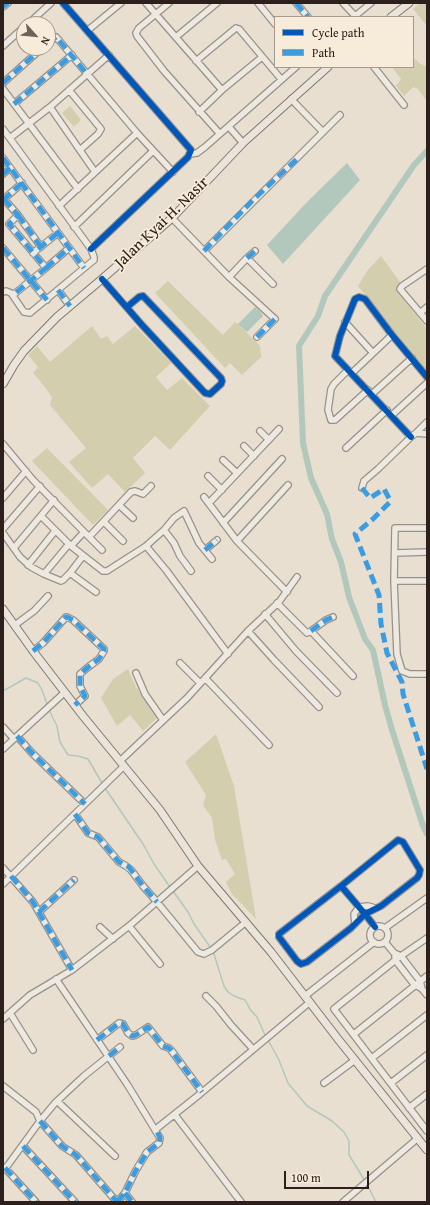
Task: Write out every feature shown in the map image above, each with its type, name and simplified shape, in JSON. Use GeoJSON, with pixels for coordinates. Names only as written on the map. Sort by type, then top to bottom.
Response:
{"type":"FeatureCollection","features":[{"type":"Feature","properties":{"kind":"main road"},"geometry":{"type":"LineString","coordinates":[[392,16],[409,3]]}},
{"type":"Feature","properties":{"kind":"main road","name":"Jalan Kyai H. Nasir"},"geometry":{"type":"LineString","coordinates":[[3,384],[24,351],[57,317],[67,302],[102,280],[172,218],[243,143],[327,68]]}},
{"type":"Feature","properties":{"kind":"main road"},"geometry":{"type":"LineString","coordinates":[[3,609],[75,705],[160,810],[198,866],[246,922],[427,1150]]}},
{"type":"Feature","properties":{"kind":"street"},"geometry":{"type":"LineString","coordinates":[[3,7],[8,3]]}},
{"type":"Feature","properties":{"kind":"street"},"geometry":{"type":"LineString","coordinates":[[37,16],[52,3]]}},
{"type":"Feature","properties":{"kind":"street"},"geometry":{"type":"LineString","coordinates":[[63,3],[189,148],[190,154]]}},
{"type":"Feature","properties":{"kind":"street"},"geometry":{"type":"LineString","coordinates":[[87,31],[121,3]]}},
{"type":"Feature","properties":{"kind":"street"},"geometry":{"type":"LineString","coordinates":[[146,3],[222,90]]}},
{"type":"Feature","properties":{"kind":"street"},"geometry":{"type":"LineString","coordinates":[[169,3],[143,23],[137,30],[138,39],[199,112],[220,134]]}},
{"type":"Feature","properties":{"kind":"street"},"geometry":{"type":"LineString","coordinates":[[176,37],[217,3]]}},
{"type":"Feature","properties":{"kind":"street"},"geometry":{"type":"LineString","coordinates":[[258,3],[274,23]]}},
{"type":"Feature","properties":{"kind":"street"},"geometry":{"type":"LineString","coordinates":[[296,3],[307,16]]}},
{"type":"Feature","properties":{"kind":"street"},"geometry":{"type":"LineString","coordinates":[[344,3],[354,16]]}},
{"type":"Feature","properties":{"kind":"street"},"geometry":{"type":"LineString","coordinates":[[356,16],[371,3]]}},
{"type":"Feature","properties":{"kind":"street"},"geometry":{"type":"LineString","coordinates":[[196,61],[236,28],[239,29],[281,79]]}},
{"type":"Feature","properties":{"kind":"street"},"geometry":{"type":"LineString","coordinates":[[3,46],[16,34]]}},
{"type":"Feature","properties":{"kind":"street"},"geometry":{"type":"LineString","coordinates":[[56,37],[153,152],[173,172]]}},
{"type":"Feature","properties":{"kind":"street"},"geometry":{"type":"LineString","coordinates":[[14,104],[72,55]]}},
{"type":"Feature","properties":{"kind":"street"},"geometry":{"type":"LineString","coordinates":[[10,138],[50,107],[109,55]]}},
{"type":"Feature","properties":{"kind":"street"},"geometry":{"type":"LineString","coordinates":[[3,83],[33,56]]}},
{"type":"Feature","properties":{"kind":"street"},"geometry":{"type":"LineString","coordinates":[[199,112],[222,90],[262,57]]}},
{"type":"Feature","properties":{"kind":"street"},"geometry":{"type":"LineString","coordinates":[[91,249],[173,172],[190,154],[200,150],[229,127],[295,68]]}},
{"type":"Feature","properties":{"kind":"street"},"geometry":{"type":"LineString","coordinates":[[375,68],[404,105]]}},
{"type":"Feature","properties":{"kind":"street"},"geometry":{"type":"LineString","coordinates":[[3,89],[78,189]]}},
{"type":"Feature","properties":{"kind":"street"},"geometry":{"type":"LineString","coordinates":[[69,90],[101,129],[98,134],[80,150]]}},
{"type":"Feature","properties":{"kind":"street"},"geometry":{"type":"LineString","coordinates":[[291,100],[323,132]]}},
{"type":"Feature","properties":{"kind":"street"},"geometry":{"type":"LineString","coordinates":[[50,107],[95,172]]}},
{"type":"Feature","properties":{"kind":"street"},"geometry":{"type":"LineString","coordinates":[[204,251],[340,115]]}},
{"type":"Feature","properties":{"kind":"street"},"geometry":{"type":"LineString","coordinates":[[229,127],[243,143]]}},
{"type":"Feature","properties":{"kind":"street"},"geometry":{"type":"LineString","coordinates":[[3,129],[94,254],[94,258],[84,268],[47,300],[28,314],[24,312],[13,295],[4,289]]}},
{"type":"Feature","properties":{"kind":"street"},"geometry":{"type":"LineString","coordinates":[[59,206],[137,133]]}},
{"type":"Feature","properties":{"kind":"street"},"geometry":{"type":"LineString","coordinates":[[74,227],[153,152]]}},
{"type":"Feature","properties":{"kind":"street"},"geometry":{"type":"LineString","coordinates":[[3,158],[84,268]]}},
{"type":"Feature","properties":{"kind":"street"},"geometry":{"type":"LineString","coordinates":[[3,174],[10,168]]}},
{"type":"Feature","properties":{"kind":"street"},"geometry":{"type":"LineString","coordinates":[[22,183],[4,199],[18,215],[41,247]]}},
{"type":"Feature","properties":{"kind":"street"},"geometry":{"type":"LineString","coordinates":[[18,215],[9,224],[46,268]]}},
{"type":"Feature","properties":{"kind":"street"},"geometry":{"type":"LineString","coordinates":[[172,218],[229,277],[275,319],[257,337]]}},
{"type":"Feature","properties":{"kind":"street"},"geometry":{"type":"LineString","coordinates":[[33,253],[58,233]]}},
{"type":"Feature","properties":{"kind":"street"},"geometry":{"type":"LineString","coordinates":[[3,248],[47,300]]}},
{"type":"Feature","properties":{"kind":"street"},"geometry":{"type":"LineString","coordinates":[[13,295],[69,248]]}},
{"type":"Feature","properties":{"kind":"street"},"geometry":{"type":"LineString","coordinates":[[229,277],[254,251]]}},
{"type":"Feature","properties":{"kind":"street"},"geometry":{"type":"LineString","coordinates":[[247,258],[273,284]]}},
{"type":"Feature","properties":{"kind":"street"},"geometry":{"type":"LineString","coordinates":[[427,269],[402,286],[400,289],[427,321]]}},
{"type":"Feature","properties":{"kind":"street"},"geometry":{"type":"LineString","coordinates":[[102,280],[127,308],[205,393],[210,394],[221,384],[221,378],[143,296],[139,297],[127,308]]}},
{"type":"Feature","properties":{"kind":"street"},"geometry":{"type":"LineString","coordinates":[[58,290],[67,302]]}},
{"type":"Feature","properties":{"kind":"street"},"geometry":{"type":"LineString","coordinates":[[411,437],[392,415],[336,358],[335,354],[345,322],[355,299],[363,297],[366,299],[392,335],[427,377]]}},
{"type":"Feature","properties":{"kind":"street"},"geometry":{"type":"LineString","coordinates":[[420,313],[427,307]]}},
{"type":"Feature","properties":{"kind":"street"},"geometry":{"type":"LineString","coordinates":[[345,322],[373,353]]}},
{"type":"Feature","properties":{"kind":"street"},"geometry":{"type":"LineString","coordinates":[[392,335],[373,353],[334,384],[331,389],[328,410],[331,420],[335,420],[412,358]]}},
{"type":"Feature","properties":{"kind":"street"},"geometry":{"type":"LineString","coordinates":[[392,415],[427,383]]}},
{"type":"Feature","properties":{"kind":"street"},"geometry":{"type":"LineString","coordinates":[[346,448],[386,410]]}},
{"type":"Feature","properties":{"kind":"street"},"geometry":{"type":"LineString","coordinates":[[362,488],[364,481],[427,422]]}},
{"type":"Feature","properties":{"kind":"street"},"geometry":{"type":"LineString","coordinates":[[260,430],[269,440]]}},
{"type":"Feature","properties":{"kind":"street"},"geometry":{"type":"LineString","coordinates":[[209,503],[279,430]]}},
{"type":"Feature","properties":{"kind":"street"},"geometry":{"type":"LineString","coordinates":[[416,433],[427,434]]}},
{"type":"Feature","properties":{"kind":"street"},"geometry":{"type":"LineString","coordinates":[[3,444],[40,486],[102,550]]}},
{"type":"Feature","properties":{"kind":"street"},"geometry":{"type":"LineString","coordinates":[[244,446],[254,456]]}},
{"type":"Feature","properties":{"kind":"street"},"geometry":{"type":"LineString","coordinates":[[223,523],[282,459]]}},
{"type":"Feature","properties":{"kind":"street"},"geometry":{"type":"LineString","coordinates":[[223,460],[237,473]]}},
{"type":"Feature","properties":{"kind":"street"},"geometry":{"type":"LineString","coordinates":[[3,498],[26,471]]}},
{"type":"Feature","properties":{"kind":"street"},"geometry":{"type":"LineString","coordinates":[[208,476],[222,490]]}},
{"type":"Feature","properties":{"kind":"street"},"geometry":{"type":"LineString","coordinates":[[237,541],[288,485]]}},
{"type":"Feature","properties":{"kind":"street"},"geometry":{"type":"LineString","coordinates":[[3,529],[40,486]]}},
{"type":"Feature","properties":{"kind":"street"},"geometry":{"type":"LineString","coordinates":[[89,537],[131,492],[134,491],[143,494],[151,486]]}},
{"type":"Feature","properties":{"kind":"street"},"geometry":{"type":"LineString","coordinates":[[204,497],[237,541],[287,592]]}},
{"type":"Feature","properties":{"kind":"street"},"geometry":{"type":"LineString","coordinates":[[14,548],[54,500]]}},
{"type":"Feature","properties":{"kind":"street"},"geometry":{"type":"LineString","coordinates":[[119,505],[133,518]]}},
{"type":"Feature","properties":{"kind":"street"},"geometry":{"type":"LineString","coordinates":[[41,516],[70,545],[101,570],[106,571],[146,546],[164,530],[174,518],[184,511],[199,543],[212,559]]}},
{"type":"Feature","properties":{"kind":"street"},"geometry":{"type":"LineString","coordinates":[[104,522],[123,541]]}},
{"type":"Feature","properties":{"kind":"street"},"geometry":{"type":"LineString","coordinates":[[427,528],[395,528],[394,581],[397,654],[402,671],[410,674],[427,674]]}},
{"type":"Feature","properties":{"kind":"street"},"geometry":{"type":"LineString","coordinates":[[28,565],[55,530]]}},
{"type":"Feature","properties":{"kind":"street"},"geometry":{"type":"LineString","coordinates":[[164,530],[174,543],[180,556],[191,571]]}},
{"type":"Feature","properties":{"kind":"street"},"geometry":{"type":"LineString","coordinates":[[44,574],[84,532]]}},
{"type":"Feature","properties":{"kind":"street"},"geometry":{"type":"LineString","coordinates":[[3,533],[20,558],[28,565],[61,581],[70,573],[83,556]]}},
{"type":"Feature","properties":{"kind":"street"},"geometry":{"type":"LineString","coordinates":[[205,550],[217,540]]}},
{"type":"Feature","properties":{"kind":"street"},"geometry":{"type":"LineString","coordinates":[[146,546],[166,570],[228,654]]}},
{"type":"Feature","properties":{"kind":"street"},"geometry":{"type":"LineString","coordinates":[[395,553],[427,552]]}},
{"type":"Feature","properties":{"kind":"street"},"geometry":{"type":"LineString","coordinates":[[70,573],[96,592]]}},
{"type":"Feature","properties":{"kind":"street"},"geometry":{"type":"LineString","coordinates":[[3,884],[85,804],[163,720],[187,698],[248,631],[287,592],[297,577]]}},
{"type":"Feature","properties":{"kind":"street"},"geometry":{"type":"LineString","coordinates":[[394,581],[427,581]]}},
{"type":"Feature","properties":{"kind":"street"},"geometry":{"type":"LineString","coordinates":[[14,625],[34,611],[48,596]]}},
{"type":"Feature","properties":{"kind":"street"},"geometry":{"type":"LineString","coordinates":[[277,603],[307,633],[333,617]]}},
{"type":"Feature","properties":{"kind":"street"},"geometry":{"type":"LineString","coordinates":[[265,614],[296,651],[337,693]]}},
{"type":"Feature","properties":{"kind":"street"},"geometry":{"type":"LineString","coordinates":[[33,651],[43,643],[66,617],[74,620],[104,648],[104,651],[99,659],[80,674],[80,686],[85,696],[75,705]]}},
{"type":"Feature","properties":{"kind":"street"},"geometry":{"type":"LineString","coordinates":[[311,630],[353,676]]}},
{"type":"Feature","properties":{"kind":"street"},"geometry":{"type":"LineString","coordinates":[[248,631],[319,707]]}},
{"type":"Feature","properties":{"kind":"street"},"geometry":{"type":"LineString","coordinates":[[180,663],[200,683]]}},
{"type":"Feature","properties":{"kind":"street"},"geometry":{"type":"LineString","coordinates":[[136,673],[145,694],[163,720]]}},
{"type":"Feature","properties":{"kind":"street"},"geometry":{"type":"LineString","coordinates":[[205,678],[269,745]]}},
{"type":"Feature","properties":{"kind":"street"},"geometry":{"type":"LineString","coordinates":[[3,750],[65,692]]}},
{"type":"Feature","properties":{"kind":"street"},"geometry":{"type":"LineString","coordinates":[[3,727],[16,737],[85,804]]}},
{"type":"Feature","properties":{"kind":"street"},"geometry":{"type":"LineString","coordinates":[[75,814],[88,834],[98,837],[119,862],[129,867],[196,950],[204,954],[212,950],[246,922]]}},
{"type":"Feature","properties":{"kind":"street"},"geometry":{"type":"LineString","coordinates":[[396,841],[402,841],[420,870],[419,875],[381,906],[364,914],[355,924],[302,964],[297,961],[279,934],[341,886],[396,841]]}},
{"type":"Feature","properties":{"kind":"street"},"geometry":{"type":"LineString","coordinates":[[3,1019],[30,995],[72,970],[113,939],[198,866]]}},
{"type":"Feature","properties":{"kind":"street"},"geometry":{"type":"LineString","coordinates":[[3,868],[26,893],[39,912],[72,970]]}},
{"type":"Feature","properties":{"kind":"street"},"geometry":{"type":"LineString","coordinates":[[39,912],[74,880]]}},
{"type":"Feature","properties":{"kind":"street"},"geometry":{"type":"LineString","coordinates":[[341,886],[375,927]]}},
{"type":"Feature","properties":{"kind":"street"},"geometry":{"type":"LineString","coordinates":[[385,928],[427,898]]}},
{"type":"Feature","properties":{"kind":"street"},"geometry":{"type":"LineString","coordinates":[[355,924],[354,914],[359,907],[368,906],[375,908]]}},
{"type":"Feature","properties":{"kind":"street"},"geometry":{"type":"LineString","coordinates":[[129,926],[160,964]]}},
{"type":"Feature","properties":{"kind":"street"},"geometry":{"type":"LineString","coordinates":[[380,926],[385,928],[388,935],[385,942],[380,944],[374,942],[371,937],[371,932],[375,927],[380,926]]}},
{"type":"Feature","properties":{"kind":"street"},"geometry":{"type":"LineString","coordinates":[[100,927],[113,939]]}},
{"type":"Feature","properties":{"kind":"street"},"geometry":{"type":"LineString","coordinates":[[427,938],[401,956],[334,1010],[354,1034],[427,1131]]}},
{"type":"Feature","properties":{"kind":"street"},"geometry":{"type":"LineString","coordinates":[[156,1129],[175,1115],[253,1049],[374,942]]}},
{"type":"Feature","properties":{"kind":"street"},"geometry":{"type":"LineString","coordinates":[[385,942],[394,953],[396,960],[415,986],[422,989]]}},
{"type":"Feature","properties":{"kind":"street"},"geometry":{"type":"LineString","coordinates":[[394,953],[401,956],[420,981],[422,989],[427,995]]}},
{"type":"Feature","properties":{"kind":"street"},"geometry":{"type":"LineString","coordinates":[[354,1034],[427,976]]}},
{"type":"Feature","properties":{"kind":"street"},"geometry":{"type":"LineString","coordinates":[[3,1086],[36,1112],[40,1121],[62,1146],[76,1156],[117,1202],[125,1193],[147,1152],[160,1140],[156,1129],[109,1056],[56,979]]}},
{"type":"Feature","properties":{"kind":"street"},"geometry":{"type":"LineString","coordinates":[[206,996],[253,1049]]}},
{"type":"Feature","properties":{"kind":"street"},"geometry":{"type":"LineString","coordinates":[[10,1013],[33,1050]]}},
{"type":"Feature","properties":{"kind":"street"},"geometry":{"type":"LineString","coordinates":[[372,1058],[427,1015]]}},
{"type":"Feature","properties":{"kind":"street"},"geometry":{"type":"LineString","coordinates":[[97,1040],[119,1023],[123,1024],[128,1033],[132,1036],[148,1027],[163,1046],[171,1050],[202,1092]]}},
{"type":"Feature","properties":{"kind":"street"},"geometry":{"type":"LineString","coordinates":[[36,1202],[4,1169],[57,1101],[84,1076],[120,1047]]}},
{"type":"Feature","properties":{"kind":"street"},"geometry":{"type":"LineString","coordinates":[[391,1083],[427,1055]]}},
{"type":"Feature","properties":{"kind":"street"},"geometry":{"type":"LineString","coordinates":[[324,1083],[355,1060]]}},
{"type":"Feature","properties":{"kind":"street"},"geometry":{"type":"LineString","coordinates":[[409,1108],[427,1094]]}},
{"type":"Feature","properties":{"kind":"street"},"geometry":{"type":"LineString","coordinates":[[57,1101],[115,1156]]}},
{"type":"Feature","properties":{"kind":"street"},"geometry":{"type":"LineString","coordinates":[[175,1115],[241,1202]]}},
{"type":"Feature","properties":{"kind":"street"},"geometry":{"type":"LineString","coordinates":[[343,1202],[418,1138]]}},
{"type":"Feature","properties":{"kind":"street"},"geometry":{"type":"LineString","coordinates":[[23,1146],[75,1202]]}},
{"type":"Feature","properties":{"kind":"street"},"geometry":{"type":"LineString","coordinates":[[125,1193],[132,1202]]}},
{"type":"Feature","properties":{"kind":"shaded area"},"geometry":{"type":"Polygon","coordinates":[[[420,3],[427,3],[427,26],[413,9],[420,3]]]}},
{"type":"Feature","properties":{"kind":"shaded area"},"geometry":{"type":"Polygon","coordinates":[[[414,58],[419,63],[427,67],[427,97],[425,99],[418,89],[413,87],[404,96],[396,86],[401,79],[393,68],[414,68],[414,58]]]}},
{"type":"Feature","properties":{"kind":"shaded area"},"geometry":{"type":"Polygon","coordinates":[[[70,106],[81,120],[74,127],[62,113],[70,106]]]}},
{"type":"Feature","properties":{"kind":"shaded area"},"geometry":{"type":"Polygon","coordinates":[[[347,163],[360,180],[283,264],[267,245],[308,201],[347,163]]]}},
{"type":"Feature","properties":{"kind":"shaded area"},"geometry":{"type":"Polygon","coordinates":[[[381,256],[400,282],[396,289],[427,329],[427,373],[358,286],[367,271],[381,256]]]}},
{"type":"Feature","properties":{"kind":"shaded area"},"geometry":{"type":"Polygon","coordinates":[[[168,281],[223,335],[235,322],[238,324],[260,346],[261,357],[242,375],[230,363],[225,368],[155,293],[168,281]]]}},
{"type":"Feature","properties":{"kind":"shaded area"},"geometry":{"type":"Polygon","coordinates":[[[255,307],[263,316],[247,332],[238,324],[255,307]]]}},
{"type":"Feature","properties":{"kind":"shaded area"},"geometry":{"type":"Polygon","coordinates":[[[92,326],[101,339],[107,336],[113,344],[135,326],[171,363],[156,377],[167,390],[182,378],[210,406],[170,450],[155,436],[133,458],[145,473],[125,492],[108,474],[92,488],[69,462],[86,448],[50,405],[52,397],[33,373],[38,367],[28,355],[37,346],[50,362],[92,326]]]}},
{"type":"Feature","properties":{"kind":"shaded area"},"geometry":{"type":"Polygon","coordinates":[[[47,448],[108,510],[93,525],[32,461],[47,448]]]}},
{"type":"Feature","properties":{"kind":"shaded area"},"geometry":{"type":"Polygon","coordinates":[[[128,669],[136,687],[158,717],[143,731],[130,715],[117,726],[101,698],[113,679],[128,669]]]}},
{"type":"Feature","properties":{"kind":"shaded area"},"geometry":{"type":"Polygon","coordinates":[[[216,734],[234,786],[256,919],[232,894],[226,882],[235,874],[226,859],[222,860],[215,840],[212,818],[203,805],[206,795],[185,762],[216,734]]]}},
{"type":"Feature","properties":{"kind":"waterway"},"geometry":{"type":"LineString","coordinates":[[427,151],[414,165],[325,296],[318,316],[299,346],[303,443],[311,478],[327,514],[332,539],[341,562],[349,597],[365,639],[373,650],[392,730],[423,826],[427,834]]}},
{"type":"Feature","properties":{"kind":"waterway"},"geometry":{"type":"LineString","coordinates":[[3,691],[26,678],[38,683],[47,704]]}},
{"type":"Feature","properties":{"kind":"waterway"},"geometry":{"type":"LineString","coordinates":[[49,710],[57,726],[60,742],[68,755],[88,759],[102,783]]}},
{"type":"Feature","properties":{"kind":"waterway"},"geometry":{"type":"LineString","coordinates":[[105,788],[170,887]]}},
{"type":"Feature","properties":{"kind":"waterway"},"geometry":{"type":"LineString","coordinates":[[173,891],[213,951],[224,986],[228,992],[245,1000],[257,1017],[265,1035]]}},
{"type":"Feature","properties":{"kind":"waterway"},"geometry":{"type":"LineString","coordinates":[[268,1040],[279,1060],[288,1083],[307,1106],[332,1121],[344,1132],[349,1141],[349,1155],[365,1181]]}},
{"type":"Feature","properties":{"kind":"waterway"},"geometry":{"type":"LineString","coordinates":[[367,1184],[376,1202]]}},
{"type":"Feature","properties":{"kind":"marked path"},"geometry":{"type":"LineString","coordinates":[[3,7],[8,3]]}},
{"type":"Feature","properties":{"kind":"marked path"},"geometry":{"type":"LineString","coordinates":[[296,3],[307,16]]}},
{"type":"Feature","properties":{"kind":"marked path"},"geometry":{"type":"LineString","coordinates":[[56,37],[87,74]]}},
{"type":"Feature","properties":{"kind":"marked path"},"geometry":{"type":"LineString","coordinates":[[14,104],[72,55]]}},
{"type":"Feature","properties":{"kind":"marked path"},"geometry":{"type":"LineString","coordinates":[[3,83],[33,56]]}},
{"type":"Feature","properties":{"kind":"marked path"},"geometry":{"type":"LineString","coordinates":[[3,158],[84,268]]}},
{"type":"Feature","properties":{"kind":"marked path"},"geometry":{"type":"LineString","coordinates":[[204,251],[254,199],[297,159]]}},
{"type":"Feature","properties":{"kind":"marked path"},"geometry":{"type":"LineString","coordinates":[[3,174],[10,168]]}},
{"type":"Feature","properties":{"kind":"marked path"},"geometry":{"type":"LineString","coordinates":[[3,200],[22,183]]}},
{"type":"Feature","properties":{"kind":"marked path"},"geometry":{"type":"LineString","coordinates":[[4,199],[18,215],[9,224],[46,268],[13,295]]}},
{"type":"Feature","properties":{"kind":"marked path"},"geometry":{"type":"LineString","coordinates":[[18,215],[41,247]]}},
{"type":"Feature","properties":{"kind":"marked path"},"geometry":{"type":"LineString","coordinates":[[38,249],[58,233]]}},
{"type":"Feature","properties":{"kind":"marked path"},"geometry":{"type":"LineString","coordinates":[[3,248],[47,300]]}},
{"type":"Feature","properties":{"kind":"marked path"},"geometry":{"type":"LineString","coordinates":[[46,268],[69,248]]}},
{"type":"Feature","properties":{"kind":"marked path"},"geometry":{"type":"LineString","coordinates":[[247,258],[255,251]]}},
{"type":"Feature","properties":{"kind":"marked path"},"geometry":{"type":"LineString","coordinates":[[58,290],[70,306]]}},
{"type":"Feature","properties":{"kind":"marked path"},"geometry":{"type":"LineString","coordinates":[[257,337],[275,319]]}},
{"type":"Feature","properties":{"kind":"marked path"},"geometry":{"type":"LineString","coordinates":[[362,488],[370,498],[384,489],[390,500],[390,502],[373,519],[355,534],[379,595],[381,624],[387,653],[402,682],[403,694],[427,769]]}},
{"type":"Feature","properties":{"kind":"marked path"},"geometry":{"type":"LineString","coordinates":[[205,550],[217,540]]}},
{"type":"Feature","properties":{"kind":"marked path"},"geometry":{"type":"LineString","coordinates":[[33,651],[43,643],[66,617],[73,620],[104,649],[99,659],[80,674],[80,686],[85,696],[75,705]]}},
{"type":"Feature","properties":{"kind":"marked path"},"geometry":{"type":"LineString","coordinates":[[311,631],[326,620],[333,617]]}},
{"type":"Feature","properties":{"kind":"marked path"},"geometry":{"type":"LineString","coordinates":[[17,736],[32,753],[85,804]]}},
{"type":"Feature","properties":{"kind":"marked path"},"geometry":{"type":"LineString","coordinates":[[75,814],[88,833],[98,837],[119,862],[129,867],[157,902]]}},
{"type":"Feature","properties":{"kind":"marked path"},"geometry":{"type":"LineString","coordinates":[[11,876],[33,902],[72,970]]}},
{"type":"Feature","properties":{"kind":"marked path"},"geometry":{"type":"LineString","coordinates":[[39,912],[74,880]]}},
{"type":"Feature","properties":{"kind":"marked path"},"geometry":{"type":"LineString","coordinates":[[97,1040],[119,1023],[123,1024],[128,1033],[132,1036],[148,1027],[163,1046],[171,1050],[202,1092]]}},
{"type":"Feature","properties":{"kind":"marked path"},"geometry":{"type":"LineString","coordinates":[[109,1056],[120,1047]]}},
{"type":"Feature","properties":{"kind":"marked path"},"geometry":{"type":"LineString","coordinates":[[40,1121],[62,1146],[76,1155],[117,1202]]}},
{"type":"Feature","properties":{"kind":"marked path"},"geometry":{"type":"LineString","coordinates":[[117,1202],[125,1193],[147,1152],[159,1143],[160,1138],[156,1129]]}},
{"type":"Feature","properties":{"kind":"marked path"},"geometry":{"type":"LineString","coordinates":[[23,1146],[75,1202]]}},
{"type":"Feature","properties":{"kind":"marked path"},"geometry":{"type":"LineString","coordinates":[[5,1168],[36,1202]]}},
{"type":"Feature","properties":{"kind":"marked path"},"geometry":{"type":"LineString","coordinates":[[125,1193],[132,1202]]}},
{"type":"Feature","properties":{"kind":"cycle path"},"geometry":{"type":"LineString","coordinates":[[63,3],[191,150],[188,157],[91,249]]}},
{"type":"Feature","properties":{"kind":"cycle path"},"geometry":{"type":"LineString","coordinates":[[102,279],[142,325],[205,393],[210,394],[221,384],[221,378],[143,296],[139,297],[127,307]]}},
{"type":"Feature","properties":{"kind":"cycle path"},"geometry":{"type":"LineString","coordinates":[[411,437],[335,356],[340,336],[355,299],[359,297],[365,299],[392,335],[427,377]]}},
{"type":"Feature","properties":{"kind":"cycle path"},"geometry":{"type":"LineString","coordinates":[[341,886],[398,840],[403,842],[420,870],[417,878],[381,906],[365,914],[351,928],[307,962],[301,964],[297,961],[279,937],[279,934],[341,886],[365,914],[375,927]]}}]}
